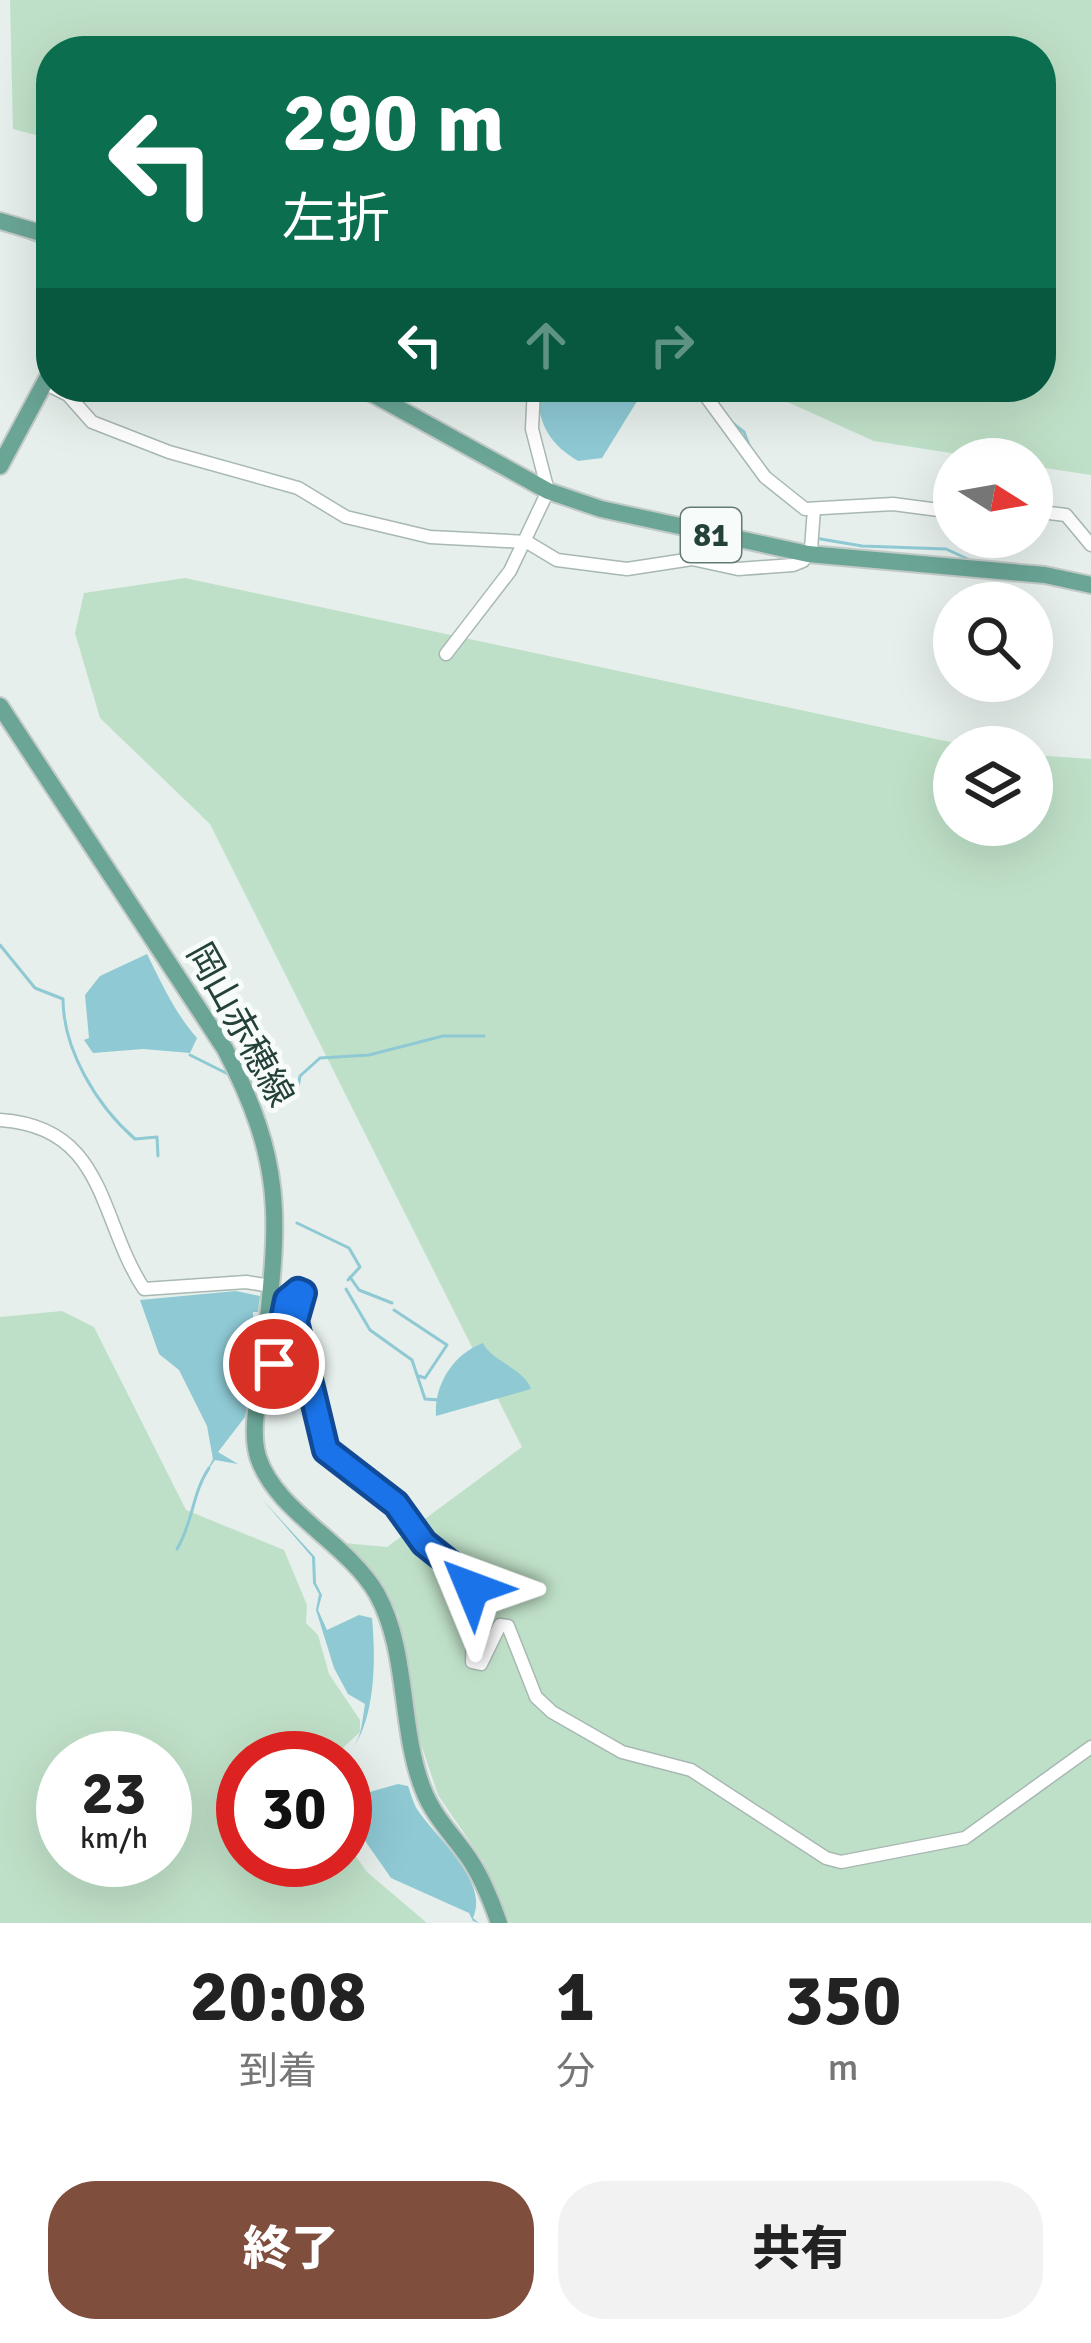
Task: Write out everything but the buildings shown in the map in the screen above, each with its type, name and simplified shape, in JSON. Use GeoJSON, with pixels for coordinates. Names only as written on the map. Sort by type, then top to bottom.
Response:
{"type":"FeatureCollection","features":[{"type":"Feature","properties":{"kind":"main road"},"geometry":{"type":"LineString","coordinates":[[0,220],[36,231]]}},
{"type":"Feature","properties":{"kind":"main road"},"geometry":{"type":"LineString","coordinates":[[0,466],[38,402]]}},
{"type":"Feature","properties":{"kind":"main road","name":"81"},"geometry":{"type":"LineString","coordinates":[[387,402],[548,491],[679,530],[811,543],[1091,585]]}},
{"type":"Feature","properties":{"kind":"main road","name":"岡山赤穂線"},"geometry":{"type":"LineString","coordinates":[[0,706],[225,1049],[254,1103],[273,1170],[276,1225],[255,1439],[263,1470],[377,1594],[389,1627],[422,1788],[441,1824],[472,1862],[499,1923]]}},
{"type":"Feature","properties":{"kind":"street"},"geometry":{"type":"LineString","coordinates":[[74,402],[92,422],[169,452],[298,488],[346,518],[430,537],[527,542],[544,557],[626,569],[692,560],[743,569],[793,565],[811,543],[810,509]]}},
{"type":"Feature","properties":{"kind":"street"},"geometry":{"type":"LineString","coordinates":[[446,654],[527,542],[548,491],[532,429],[533,402]]}},
{"type":"Feature","properties":{"kind":"street"},"geometry":{"type":"LineString","coordinates":[[710,402],[765,477],[810,509],[893,504],[933,509]]}},
{"type":"Feature","properties":{"kind":"street"},"geometry":{"type":"LineString","coordinates":[[1053,513],[1066,515],[1091,545]]}},
{"type":"Feature","properties":{"kind":"street"},"geometry":{"type":"LineString","coordinates":[[0,1120],[33,1124],[76,1150],[145,1289],[246,1282],[271,1286]]}},
{"type":"Feature","properties":{"kind":"street"},"geometry":{"type":"LineString","coordinates":[[263,1371],[274,1364],[287,1300],[298,1291],[303,1293],[295,1321],[320,1438],[334,1460],[396,1504],[424,1543],[463,1574],[474,1596],[472,1662],[481,1664],[500,1625],[508,1626],[536,1697],[552,1712],[622,1752],[691,1770],[826,1858],[842,1862],[965,1838],[1091,1748]]}},
{"type":"Feature","properties":{"kind":"green space"},"geometry":{"type":"Polygon","coordinates":[[[10,0],[1091,0],[1091,475],[1053,469],[1053,438],[933,438],[933,450],[874,441],[787,402],[1056,402],[1056,36],[36,36],[36,135],[13,129],[10,0]]]}},
{"type":"Feature","properties":{"kind":"green space"},"geometry":{"type":"Polygon","coordinates":[[[185,578],[933,738],[933,846],[1053,846],[1053,756],[1091,759],[1091,1923],[510,1923],[483,1861],[438,1795],[419,1738],[398,1615],[344,1543],[387,1547],[522,1447],[210,824],[100,718],[75,633],[84,593],[185,578]]]}},
{"type":"Feature","properties":{"kind":"green space"},"geometry":{"type":"Polygon","coordinates":[[[62,1311],[94,1327],[186,1510],[284,1550],[307,1605],[306,1623],[318,1635],[329,1674],[360,1720],[360,1731],[216,1731],[216,1887],[372,1887],[372,1876],[427,1923],[0,1923],[0,1317],[62,1311]]]}},
{"type":"Feature","properties":{"kind":"water"},"geometry":{"type":"Polygon","coordinates":[[[539,402],[637,402],[602,458],[578,461],[560,448],[540,415],[539,402]]]}},
{"type":"Feature","properties":{"kind":"water"},"geometry":{"type":"Polygon","coordinates":[[[147,954],[174,1007],[197,1038],[190,1053],[143,1049],[93,1053],[84,1040],[89,1038],[85,995],[100,976],[147,954]]]}},
{"type":"Feature","properties":{"kind":"water"},"geometry":{"type":"Polygon","coordinates":[[[236,1291],[260,1296],[258,1312],[253,1312],[253,1372],[245,1417],[218,1452],[238,1464],[215,1460],[205,1474],[213,1459],[207,1426],[179,1370],[159,1354],[140,1300],[236,1291]]]}},
{"type":"Feature","properties":{"kind":"water"},"geometry":{"type":"Polygon","coordinates":[[[483,1343],[531,1389],[436,1416],[438,1393],[448,1372],[483,1343]]]}},
{"type":"Feature","properties":{"kind":"water"},"geometry":{"type":"Polygon","coordinates":[[[261,1498],[315,1557],[316,1583],[322,1595],[318,1610],[327,1630],[359,1615],[372,1618],[372,1693],[362,1731],[365,1704],[348,1694],[334,1668],[316,1610],[319,1594],[313,1583],[312,1557],[261,1498]]]}},
{"type":"Feature","properties":{"kind":"water"},"geometry":{"type":"Polygon","coordinates":[[[408,1786],[417,1809],[468,1876],[476,1904],[473,1918],[479,1923],[473,1921],[469,1913],[391,1878],[372,1851],[372,1791],[408,1786]]]}},
{"type":"Feature","properties":{"kind":"waterway"},"geometry":{"type":"LineString","coordinates":[[21,235],[36,241]]}},
{"type":"Feature","properties":{"kind":"waterway"},"geometry":{"type":"LineString","coordinates":[[730,421],[744,432],[749,445]]}},
{"type":"Feature","properties":{"kind":"waterway"},"geometry":{"type":"LineString","coordinates":[[815,538],[862,546],[946,549],[970,560]]}},
{"type":"Feature","properties":{"kind":"waterway"},"geometry":{"type":"LineString","coordinates":[[0,945],[35,988],[63,999],[69,1038],[85,1076],[135,1139],[157,1137],[158,1156]]}},
{"type":"Feature","properties":{"kind":"waterway"},"geometry":{"type":"LineString","coordinates":[[249,1080],[298,1087],[300,1076],[320,1058],[369,1055],[443,1036],[484,1036]]}},
{"type":"Feature","properties":{"kind":"waterway"},"geometry":{"type":"LineString","coordinates":[[190,1055],[228,1074]]}},
{"type":"Feature","properties":{"kind":"waterway"},"geometry":{"type":"LineString","coordinates":[[297,1223],[349,1248],[360,1267],[348,1280]]}},
{"type":"Feature","properties":{"kind":"waterway"},"geometry":{"type":"LineString","coordinates":[[350,1277],[359,1290],[392,1303]]}},
{"type":"Feature","properties":{"kind":"waterway"},"geometry":{"type":"LineString","coordinates":[[346,1289],[370,1330],[412,1360],[425,1399],[439,1400]]}},
{"type":"Feature","properties":{"kind":"waterway"},"geometry":{"type":"LineString","coordinates":[[394,1310],[447,1345],[425,1378],[419,1376]]}},
{"type":"Feature","properties":{"kind":"waterway"},"geometry":{"type":"LineString","coordinates":[[177,1549],[209,1468]]}},
{"type":"Feature","properties":{"kind":"route"},"geometry":{"type":"LineString","coordinates":[[274,1364],[282,1315],[292,1292],[298,1291],[303,1293],[295,1321],[326,1450],[396,1504],[424,1543],[463,1574],[472,1588]]}}]}
